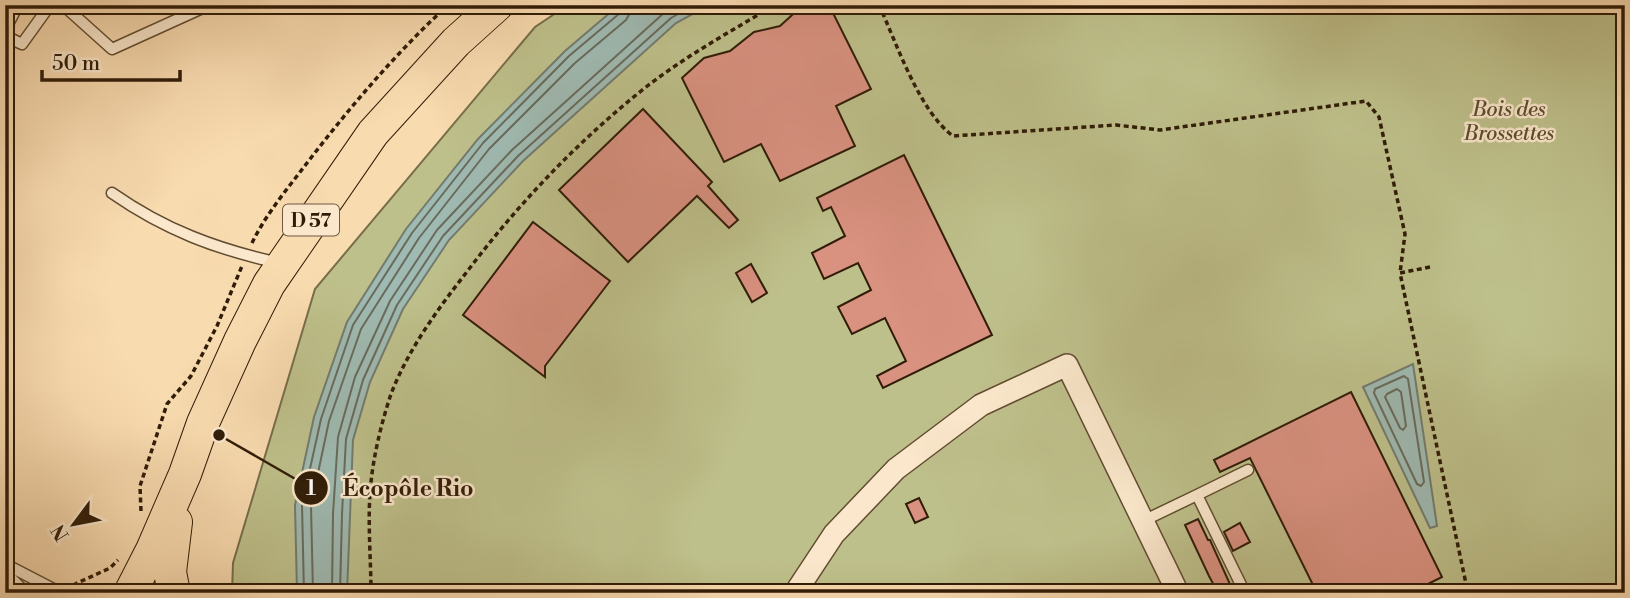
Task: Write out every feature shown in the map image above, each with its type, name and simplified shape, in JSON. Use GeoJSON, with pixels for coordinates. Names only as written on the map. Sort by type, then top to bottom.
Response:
{"type":"FeatureCollection","features":[{"type":"Feature","properties":{"kind":"main road","name":"D 57"},"geometry":{"type":"LineString","coordinates":[[130,593],[152,550],[185,474],[203,423],[240,341],[282,263],[373,133],[456,41],[497,5]]}},
{"type":"Feature","properties":{"kind":"main road","name":"D 57"},"geometry":{"type":"LineString","coordinates":[[174,593],[170,572],[171,552],[185,474]]}},
{"type":"Feature","properties":{"kind":"street"},"geometry":{"type":"LineString","coordinates":[[795,593],[834,534],[896,469],[981,405],[1067,365],[1178,593]]}},
{"type":"Feature","properties":{"kind":"lane"},"geometry":{"type":"LineString","coordinates":[[5,30],[18,5]]}},
{"type":"Feature","properties":{"kind":"lane"},"geometry":{"type":"LineString","coordinates":[[5,36],[22,44],[50,5]]}},
{"type":"Feature","properties":{"kind":"lane"},"geometry":{"type":"LineString","coordinates":[[63,5],[112,49],[209,5]]}},
{"type":"Feature","properties":{"kind":"lane"},"geometry":{"type":"LineString","coordinates":[[112,193],[143,215],[176,232],[246,256],[282,263]]}},
{"type":"Feature","properties":{"kind":"lane"},"geometry":{"type":"LineString","coordinates":[[1143,521],[1248,470]]}},
{"type":"Feature","properties":{"kind":"lane"},"geometry":{"type":"LineString","coordinates":[[1197,495],[1245,593]]}},
{"type":"Feature","properties":{"kind":"lane"},"geometry":{"type":"LineString","coordinates":[[5,564],[61,593]]}},
{"type":"Feature","properties":{"kind":"lane"},"geometry":{"type":"LineString","coordinates":[[5,572],[26,593]]}},
{"type":"Feature","properties":{"kind":"path"},"geometry":{"type":"LineString","coordinates":[[371,593],[371,483],[380,437],[391,394],[424,331],[501,226],[555,169],[647,87],[697,51],[775,5]]}},
{"type":"Feature","properties":{"kind":"path"},"geometry":{"type":"LineString","coordinates":[[879,5],[911,77],[938,125],[953,136],[1116,125],[1160,130],[1366,101],[1379,117],[1405,234],[1400,273],[1468,593]]}},
{"type":"Feature","properties":{"kind":"path"},"geometry":{"type":"LineString","coordinates":[[1400,273],[1430,267]]}},
{"type":"Feature","properties":{"kind":"green space","name":"Bois des Brossettes"},"geometry":{"type":"Polygon","coordinates":[[[568,5],[1625,5],[1625,593],[232,593],[233,563],[315,289],[535,27],[568,5]]]}},
{"type":"Feature","properties":{"kind":"water"},"geometry":{"type":"Polygon","coordinates":[[[619,5],[709,5],[676,23],[523,161],[449,240],[403,309],[370,382],[353,440],[347,593],[297,593],[295,505],[314,417],[347,322],[406,229],[478,139],[565,51],[619,5]]]}},
{"type":"Feature","properties":{"kind":"water"},"geometry":{"type":"Polygon","coordinates":[[[1413,364],[1437,526],[1430,528],[1363,387],[1413,364]]]}},
{"type":"Feature","properties":{"kind":"building"},"geometry":{"type":"Polygon","coordinates":[[[803,5],[829,5],[871,89],[836,106],[855,146],[780,181],[761,144],[724,162],[682,78],[704,58],[730,51],[754,32],[780,26],[803,5]]]}},
{"type":"Feature","properties":{"kind":"building"},"geometry":{"type":"Polygon","coordinates":[[[643,109],[712,182],[708,186],[738,220],[729,228],[697,196],[628,262],[559,190],[643,109]]]}},
{"type":"Feature","properties":{"kind":"building"},"geometry":{"type":"Polygon","coordinates":[[[904,155],[992,335],[883,388],[877,376],[906,361],[885,318],[852,334],[838,307],[871,290],[858,263],[824,279],[812,253],[845,236],[831,207],[823,211],[817,198],[904,155]]]}},
{"type":"Feature","properties":{"kind":"building"},"geometry":{"type":"Polygon","coordinates":[[[533,222],[610,281],[545,366],[545,377],[463,315],[533,222]]]}},
{"type":"Feature","properties":{"kind":"building"},"geometry":{"type":"Polygon","coordinates":[[[751,264],[767,293],[752,302],[736,273],[751,264]]]}},
{"type":"Feature","properties":{"kind":"building"},"geometry":{"type":"Polygon","coordinates":[[[1351,392],[1442,577],[1410,593],[1317,593],[1250,458],[1220,472],[1214,460],[1351,392]]]}},
{"type":"Feature","properties":{"kind":"building"},"geometry":{"type":"Polygon","coordinates":[[[919,498],[928,517],[915,523],[906,504],[919,498]]]}},
{"type":"Feature","properties":{"kind":"building"},"geometry":{"type":"Polygon","coordinates":[[[1198,519],[1234,593],[1218,593],[1209,576],[1185,525],[1198,519]]]}},
{"type":"Feature","properties":{"kind":"building"},"geometry":{"type":"Polygon","coordinates":[[[1240,523],[1250,542],[1233,551],[1224,532],[1240,523]]]}},
{"type":"Feature","properties":{"kind":"place","name":"Écopôle Rio"},"geometry":{"type":"Point","coordinates":[219,435]}}]}
